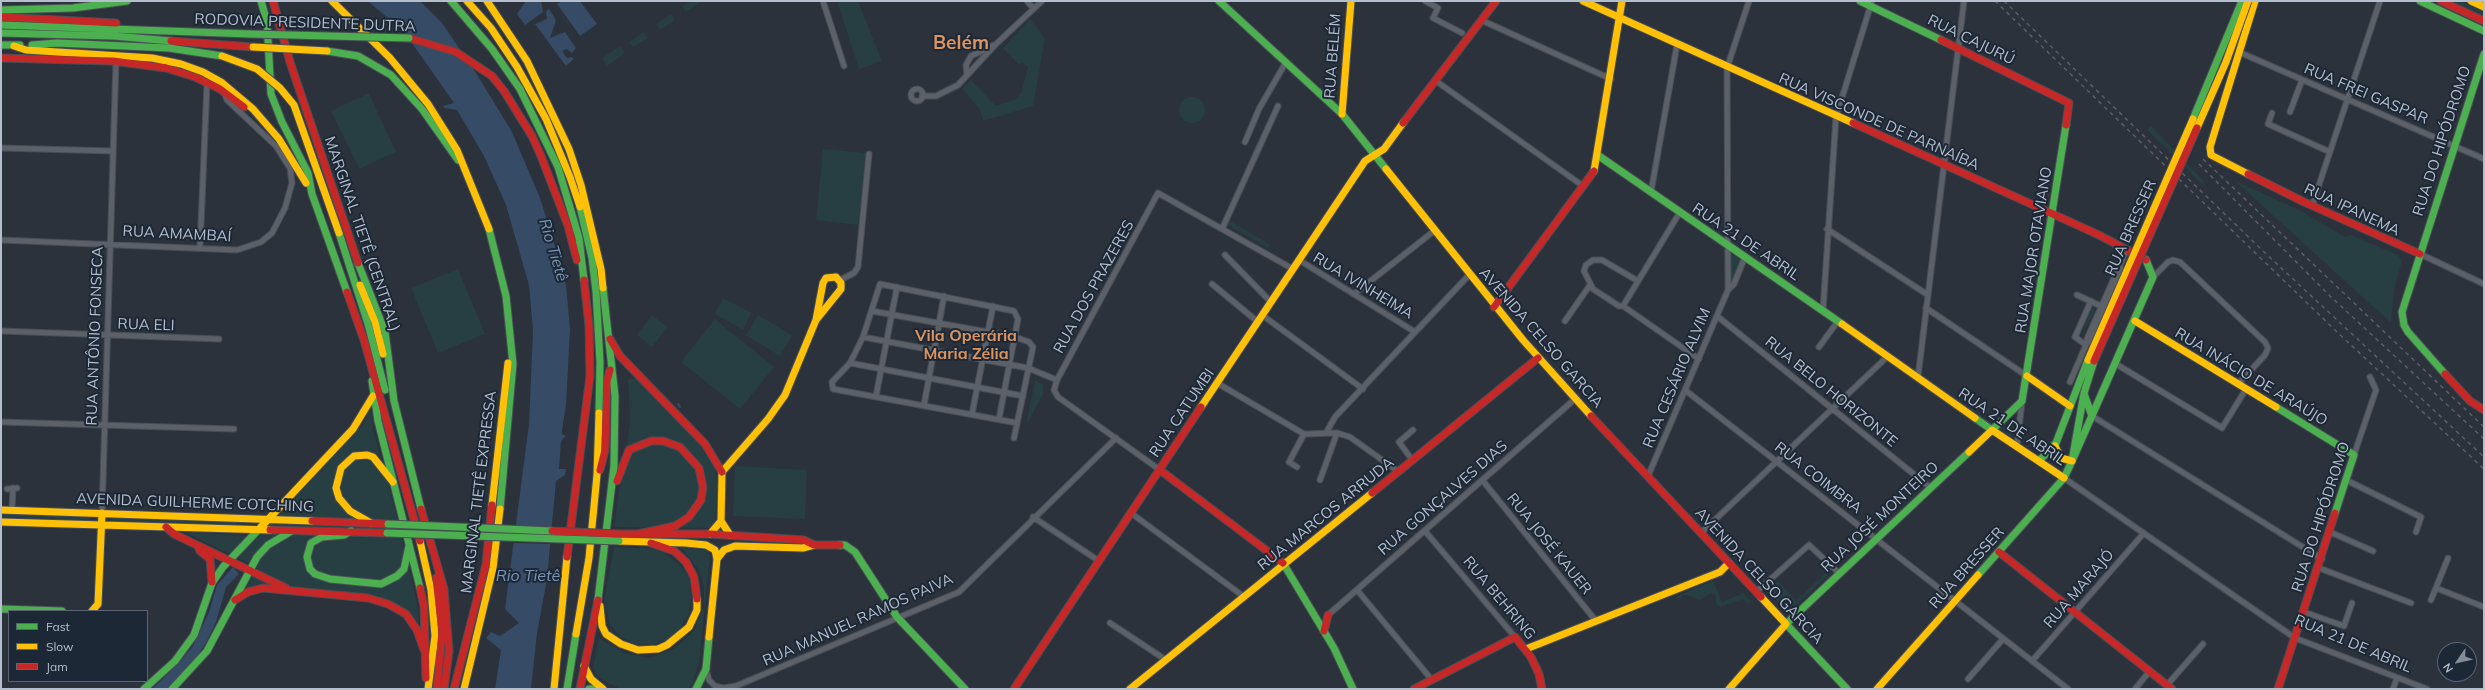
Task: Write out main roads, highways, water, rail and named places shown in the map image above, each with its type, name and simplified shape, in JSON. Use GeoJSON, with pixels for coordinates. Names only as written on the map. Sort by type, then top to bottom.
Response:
{"type":"FeatureCollection","features":[{"type":"Feature","properties":{"kind":"main road"},"geometry":{"type":"LineString","coordinates":[[1,10],[73,8],[127,1]]}},
{"type":"Feature","properties":{"kind":"main road"},"geometry":{"type":"LineString","coordinates":[[261,1],[267,22],[271,94],[282,122],[308,173],[312,194],[372,366],[400,466],[431,590],[435,636],[428,689]]}},
{"type":"Feature","properties":{"kind":"main road","name":"MARGINAL TIETÊ (CENTRAL)"},"geometry":{"type":"LineString","coordinates":[[273,1],[290,62],[351,245],[385,332],[394,401],[435,563],[444,589],[449,630],[444,689]]}},
{"type":"Feature","properties":{"kind":"main road"},"geometry":{"type":"LineString","coordinates":[[332,1],[390,58],[428,104],[457,150],[486,222],[500,267],[508,315],[510,344],[513,354],[513,378],[493,568],[475,635],[464,689]]}},
{"type":"Feature","properties":{"kind":"main road"},"geometry":{"type":"LineString","coordinates":[[451,1],[492,49],[520,89],[541,129],[571,206],[579,238],[589,326],[590,376],[567,550],[561,633],[554,689]]}},
{"type":"Feature","properties":{"kind":"main road"},"geometry":{"type":"LineString","coordinates":[[457,1],[484,30],[526,90],[538,102]]}},
{"type":"Feature","properties":{"kind":"main road"},"geometry":{"type":"LineString","coordinates":[[468,1],[491,28],[538,102],[570,177],[585,224],[592,258],[596,292],[600,362],[597,475],[588,565],[567,689]]}},
{"type":"Feature","properties":{"kind":"main road"},"geometry":{"type":"LineString","coordinates":[[475,1],[497,27],[530,76],[538,82]]}},
{"type":"Feature","properties":{"kind":"main road"},"geometry":{"type":"LineString","coordinates":[[486,1],[518,47],[538,82],[569,149],[582,184],[597,247],[612,365],[616,426],[613,487],[598,601],[580,689]]}},
{"type":"Feature","properties":{"kind":"main road","name":"AVENIDA CELSO GARCIA"},"geometry":{"type":"LineString","coordinates":[[1219,1],[1342,114],[1494,307],[1538,358],[1847,689]]}},
{"type":"Feature","properties":{"kind":"main road","name":"RUA BELÉM"},"geometry":{"type":"LineString","coordinates":[[1342,114],[1351,1]]}},
{"type":"Feature","properties":{"kind":"main road","name":"RUA CATUMBI"},"geometry":{"type":"LineString","coordinates":[[1014,689],[1365,161],[1384,149],[1496,1]]}},
{"type":"Feature","properties":{"kind":"main road","name":"RUA VISCONDE DE PARNAÍBA"},"geometry":{"type":"LineString","coordinates":[[1583,1],[1727,68],[2053,214],[2127,249],[2147,261],[2153,277]]}},
{"type":"Feature","properties":{"kind":"main road"},"geometry":{"type":"LineString","coordinates":[[1494,307],[1595,169],[1599,156],[1622,1]]}},
{"type":"Feature","properties":{"kind":"main road","name":"RUA CAJURÚ"},"geometry":{"type":"LineString","coordinates":[[1860,1],[1871,3],[2069,103]]}},
{"type":"Feature","properties":{"kind":"main road"},"geometry":{"type":"LineString","coordinates":[[2236,17],[2238,1]]}},
{"type":"Feature","properties":{"kind":"main road","name":"RUA BRESSER"},"geometry":{"type":"LineString","coordinates":[[2072,461],[2071,457],[2091,360],[2242,1]]}},
{"type":"Feature","properties":{"kind":"main road","name":"RUA BRESSER"},"geometry":{"type":"LineString","coordinates":[[2039,461],[2055,446],[2072,398],[2091,360],[2226,62],[2248,1]]}},
{"type":"Feature","properties":{"kind":"main road","name":"RUA IPANEMA"},"geometry":{"type":"LineString","coordinates":[[2255,1],[2215,129],[2210,147],[2211,155],[2312,206],[2420,254]]}},
{"type":"Feature","properties":{"kind":"main road"},"geometry":{"type":"LineString","coordinates":[[2420,1],[2484,31]]}},
{"type":"Feature","properties":{"kind":"main road"},"geometry":{"type":"LineString","coordinates":[[2441,1],[2484,21]]}},
{"type":"Feature","properties":{"kind":"main road"},"geometry":{"type":"LineString","coordinates":[[2471,1],[2484,7]]}},
{"type":"Feature","properties":{"kind":"main road"},"geometry":{"type":"LineString","coordinates":[[1,17],[78,20],[163,26],[185,30]]}},
{"type":"Feature","properties":{"kind":"main road","name":"RODOVIA PRESIDENTE DUTRA"},"geometry":{"type":"LineString","coordinates":[[1,25],[409,38],[428,42],[456,52],[492,76],[516,109],[541,156],[568,226],[580,273],[585,282]]}},
{"type":"Feature","properties":{"kind":"main road","name":"RODOVIA PRESIDENTE DUTRA"},"geometry":{"type":"LineString","coordinates":[[1,33],[114,36],[327,51],[358,56],[391,75],[422,110],[464,167]]}},
{"type":"Feature","properties":{"kind":"main road"},"geometry":{"type":"LineString","coordinates":[[1,46],[57,43],[162,48],[222,56],[257,70],[280,88],[294,105],[307,137],[340,236],[378,359],[400,466]]}},
{"type":"Feature","properties":{"kind":"main road"},"geometry":{"type":"LineString","coordinates":[[14,46],[26,50],[120,54],[181,64],[203,72],[230,88],[254,109],[279,139],[312,194]]}},
{"type":"Feature","properties":{"kind":"main road","name":"RUA DO HIPÓDROMO"},"geometry":{"type":"LineString","coordinates":[[2484,54],[2404,304],[2403,320],[2408,332],[2470,401],[2484,410]]}},
{"type":"Feature","properties":{"kind":"main road","name":"RUA AMAMBAÍ"},"geometry":{"type":"LineString","coordinates":[[1,58],[116,61],[166,68],[207,83],[224,92],[256,116],[279,139]]}},
{"type":"Feature","properties":{"kind":"main road","name":"RUA MAJOR OTAVIANO"},"geometry":{"type":"LineString","coordinates":[[1992,430],[2022,401],[2053,214],[2069,103]]}},
{"type":"Feature","properties":{"kind":"main road","name":"RUA 21 DE ABRIL"},"geometry":{"type":"LineString","coordinates":[[1599,156],[1823,310],[1992,430],[2064,478]]}},
{"type":"Feature","properties":{"kind":"main road"},"geometry":{"type":"LineString","coordinates":[[340,236],[375,322],[394,401]]}},
{"type":"Feature","properties":{"kind":"main road"},"geometry":{"type":"LineString","coordinates":[[722,472],[768,419],[785,395],[816,320],[824,280],[833,276],[840,280],[841,289],[816,320]]}},
{"type":"Feature","properties":{"kind":"main road","name":"RUA BRESSER"},"geometry":{"type":"LineString","coordinates":[[1876,689],[2064,478],[2116,364],[2153,277]]}},
{"type":"Feature","properties":{"kind":"main road","name":"RUA INÁCIO DE ARAÚJO"},"geometry":{"type":"LineString","coordinates":[[2135,321],[2354,455]]}},
{"type":"Feature","properties":{"kind":"main road"},"geometry":{"type":"LineString","coordinates":[[608,336],[620,356],[705,444],[722,472],[723,496],[721,521],[710,534]]}},
{"type":"Feature","properties":{"kind":"main road","name":"MARGINAL TIETÊ EXPRESSA"},"geometry":{"type":"LineString","coordinates":[[454,689],[478,601],[486,564],[510,344]]}},
{"type":"Feature","properties":{"kind":"main road","name":"RUA MARCOS ARRUDA"},"geometry":{"type":"LineString","coordinates":[[1130,689],[1243,596],[1413,461],[1538,358]]}},
{"type":"Feature","properties":{"kind":"main road"},"geometry":{"type":"LineString","coordinates":[[597,475],[603,466],[607,421],[607,381],[612,365]]}},
{"type":"Feature","properties":{"kind":"main road"},"geometry":{"type":"LineString","coordinates":[[372,366],[373,396],[424,606],[428,689]]}},
{"type":"Feature","properties":{"kind":"main road"},"geometry":{"type":"LineString","coordinates":[[2027,376],[2063,399],[2070,406]]}},
{"type":"Feature","properties":{"kind":"main road"},"geometry":{"type":"LineString","coordinates":[[2084,393],[2092,416]]}},
{"type":"Feature","properties":{"kind":"main road"},"geometry":{"type":"LineString","coordinates":[[144,689],[175,661],[194,635],[212,583],[229,561],[270,519],[361,420],[373,396]]}},
{"type":"Feature","properties":{"kind":"main road"},"geometry":{"type":"LineString","coordinates":[[2063,399],[2072,398]]}},
{"type":"Feature","properties":{"kind":"main road","name":"RUA JOSÉ MONTEIRO"},"geometry":{"type":"LineString","coordinates":[[1729,689],[1786,624],[1992,430]]}},
{"type":"Feature","properties":{"kind":"main road"},"geometry":{"type":"LineString","coordinates":[[613,487],[627,454],[642,443],[663,441],[687,452],[699,468],[703,488],[701,500],[697,508],[689,517],[675,526],[619,537]]}},
{"type":"Feature","properties":{"kind":"main road"},"geometry":{"type":"LineString","coordinates":[[2055,446],[2061,458],[2072,461]]}},
{"type":"Feature","properties":{"kind":"main road"},"geometry":{"type":"LineString","coordinates":[[371,523],[350,511],[339,498],[336,488],[342,468],[354,456],[366,455],[379,464],[396,486]]}},
{"type":"Feature","properties":{"kind":"main road","name":"RUA DO HIPÓDROMO"},"geometry":{"type":"LineString","coordinates":[[2278,689],[2322,559],[2354,455]]}},
{"type":"Feature","properties":{"kind":"main road"},"geometry":{"type":"LineString","coordinates":[[1160,470],[1266,546],[1285,564],[1324,632],[1353,689]]}},
{"type":"Feature","properties":{"kind":"main road","name":"AVENIDA GUILHERME COTCHING"},"geometry":{"type":"LineString","coordinates":[[1,510],[371,523],[619,537]]}},
{"type":"Feature","properties":{"kind":"main road","name":"RUA ANTÔNIO FONSECA"},"geometry":{"type":"LineString","coordinates":[[95,610],[98,604],[102,513]]}},
{"type":"Feature","properties":{"kind":"main road"},"geometry":{"type":"LineString","coordinates":[[721,521],[730,535]]}},
{"type":"Feature","properties":{"kind":"main road","name":"AVENIDA GUILHERME COTCHING"},"geometry":{"type":"LineString","coordinates":[[1,522],[292,531],[619,537]]}},
{"type":"Feature","properties":{"kind":"main road"},"geometry":{"type":"LineString","coordinates":[[166,527],[174,534],[290,590]]}},
{"type":"Feature","properties":{"kind":"main road"},"geometry":{"type":"LineString","coordinates":[[172,689],[207,651],[257,557],[268,545],[292,531]]}},
{"type":"Feature","properties":{"kind":"main road"},"geometry":{"type":"LineString","coordinates":[[351,531],[344,535],[322,537],[311,544],[307,557],[310,569],[324,578],[367,584],[381,584],[397,576],[404,569],[409,542]]}},
{"type":"Feature","properties":{"kind":"main road"},"geometry":{"type":"LineString","coordinates":[[638,534],[730,535],[804,540],[814,545]]}},
{"type":"Feature","properties":{"kind":"main road"},"geometry":{"type":"LineString","coordinates":[[619,537],[651,543],[706,545],[714,548],[718,558],[706,669],[696,689]]}},
{"type":"Feature","properties":{"kind":"main road"},"geometry":{"type":"LineString","coordinates":[[598,601],[602,626],[606,634],[629,648],[638,650],[658,649],[677,640],[685,632],[697,610],[697,588],[694,577],[686,562],[674,551],[651,543]]}},
{"type":"Feature","properties":{"kind":"main road"},"geometry":{"type":"LineString","coordinates":[[718,558],[724,550],[735,546],[803,548],[814,545],[845,545],[855,552],[897,617],[965,689]]}},
{"type":"Feature","properties":{"kind":"main road"},"geometry":{"type":"LineString","coordinates":[[198,546],[200,551],[210,559],[212,583]]}},
{"type":"Feature","properties":{"kind":"main road"},"geometry":{"type":"LineString","coordinates":[[1999,552],[2149,672],[2170,687]]}},
{"type":"Feature","properties":{"kind":"main road"},"geometry":{"type":"LineString","coordinates":[[435,563],[442,631],[437,689]]}},
{"type":"Feature","properties":{"kind":"main road"},"geometry":{"type":"LineString","coordinates":[[1526,649],[1720,572],[1729,563]]}},
{"type":"Feature","properties":{"kind":"main road"},"geometry":{"type":"LineString","coordinates":[[235,600],[258,589],[290,590],[368,598],[399,608],[413,622],[426,656]]}},
{"type":"Feature","properties":{"kind":"main road"},"geometry":{"type":"LineString","coordinates":[[1,609],[32,610]]}},
{"type":"Feature","properties":{"kind":"main road"},"geometry":{"type":"LineString","coordinates":[[1313,612],[1320,616],[1328,615],[1324,632]]}},
{"type":"Feature","properties":{"kind":"main road","name":"RUA BEHRING"},"geometry":{"type":"LineString","coordinates":[[1414,689],[1515,636],[1526,649],[1539,674],[1542,689]]}},
{"type":"Feature","properties":{"kind":"main road"},"geometry":{"type":"LineString","coordinates":[[584,666],[591,679],[603,689]]}},
{"type":"Feature","properties":{"kind":"main road"},"geometry":{"type":"LineString","coordinates":[[589,689],[598,689]]}},
{"type":"Feature","properties":{"kind":"water","name":"Rio Tietê"},"geometry":{"type":"Polygon","coordinates":[[[368,1],[420,1],[442,23],[476,73],[512,132],[540,198],[566,286],[570,329],[566,405],[562,434],[566,436],[561,441],[559,469],[566,469],[565,475],[556,481],[547,579],[537,633],[531,689],[495,689],[501,650],[486,638],[491,632],[500,636],[519,623],[505,609],[529,424],[533,330],[529,285],[506,205],[484,156],[457,110],[444,108],[443,106],[454,103],[400,26],[390,20],[368,1]]]}},
{"type":"Feature","properties":{"kind":"water"},"geometry":{"type":"Polygon","coordinates":[[[526,1],[541,1],[543,12],[525,25],[517,14],[526,1]]]}},
{"type":"Feature","properties":{"kind":"water"},"geometry":{"type":"Polygon","coordinates":[[[562,1],[580,1],[597,24],[580,36],[557,4],[562,1]]]}},
{"type":"Feature","properties":{"kind":"water"},"geometry":{"type":"Polygon","coordinates":[[[549,9],[556,20],[550,38],[565,32],[576,48],[572,53],[567,49],[562,51],[567,58],[571,57],[574,59],[566,66],[535,24],[547,19],[546,11],[549,9]]]}},
{"type":"Feature","properties":{"kind":"water"},"geometry":{"type":"Polygon","coordinates":[[[233,567],[239,574],[226,587],[216,622],[206,643],[194,660],[167,689],[152,689],[179,663],[193,646],[209,612],[217,585],[233,567]]]}},
{"type":"Feature","properties":{"kind":"railway"},"geometry":{"type":"LineString","coordinates":[[1995,1],[2337,332],[2484,469]]}},
{"type":"Feature","properties":{"kind":"railway"},"geometry":{"type":"LineString","coordinates":[[2004,1],[2263,251],[2484,457]]}},
{"type":"Feature","properties":{"kind":"railway"},"geometry":{"type":"LineString","coordinates":[[2203,159],[2484,427]]}},
{"type":"Feature","properties":{"kind":"railway"},"geometry":{"type":"LineString","coordinates":[[2199,164],[2330,296],[2484,439]]}},
{"type":"Feature","properties":{"kind":"district","name":"Belém"},"geometry":{"type":"Point","coordinates":[961,43]}},
{"type":"Feature","properties":{"kind":"district","name":"Vila Operária Maria Zélia"},"geometry":{"type":"Point","coordinates":[966,345]}}]}
